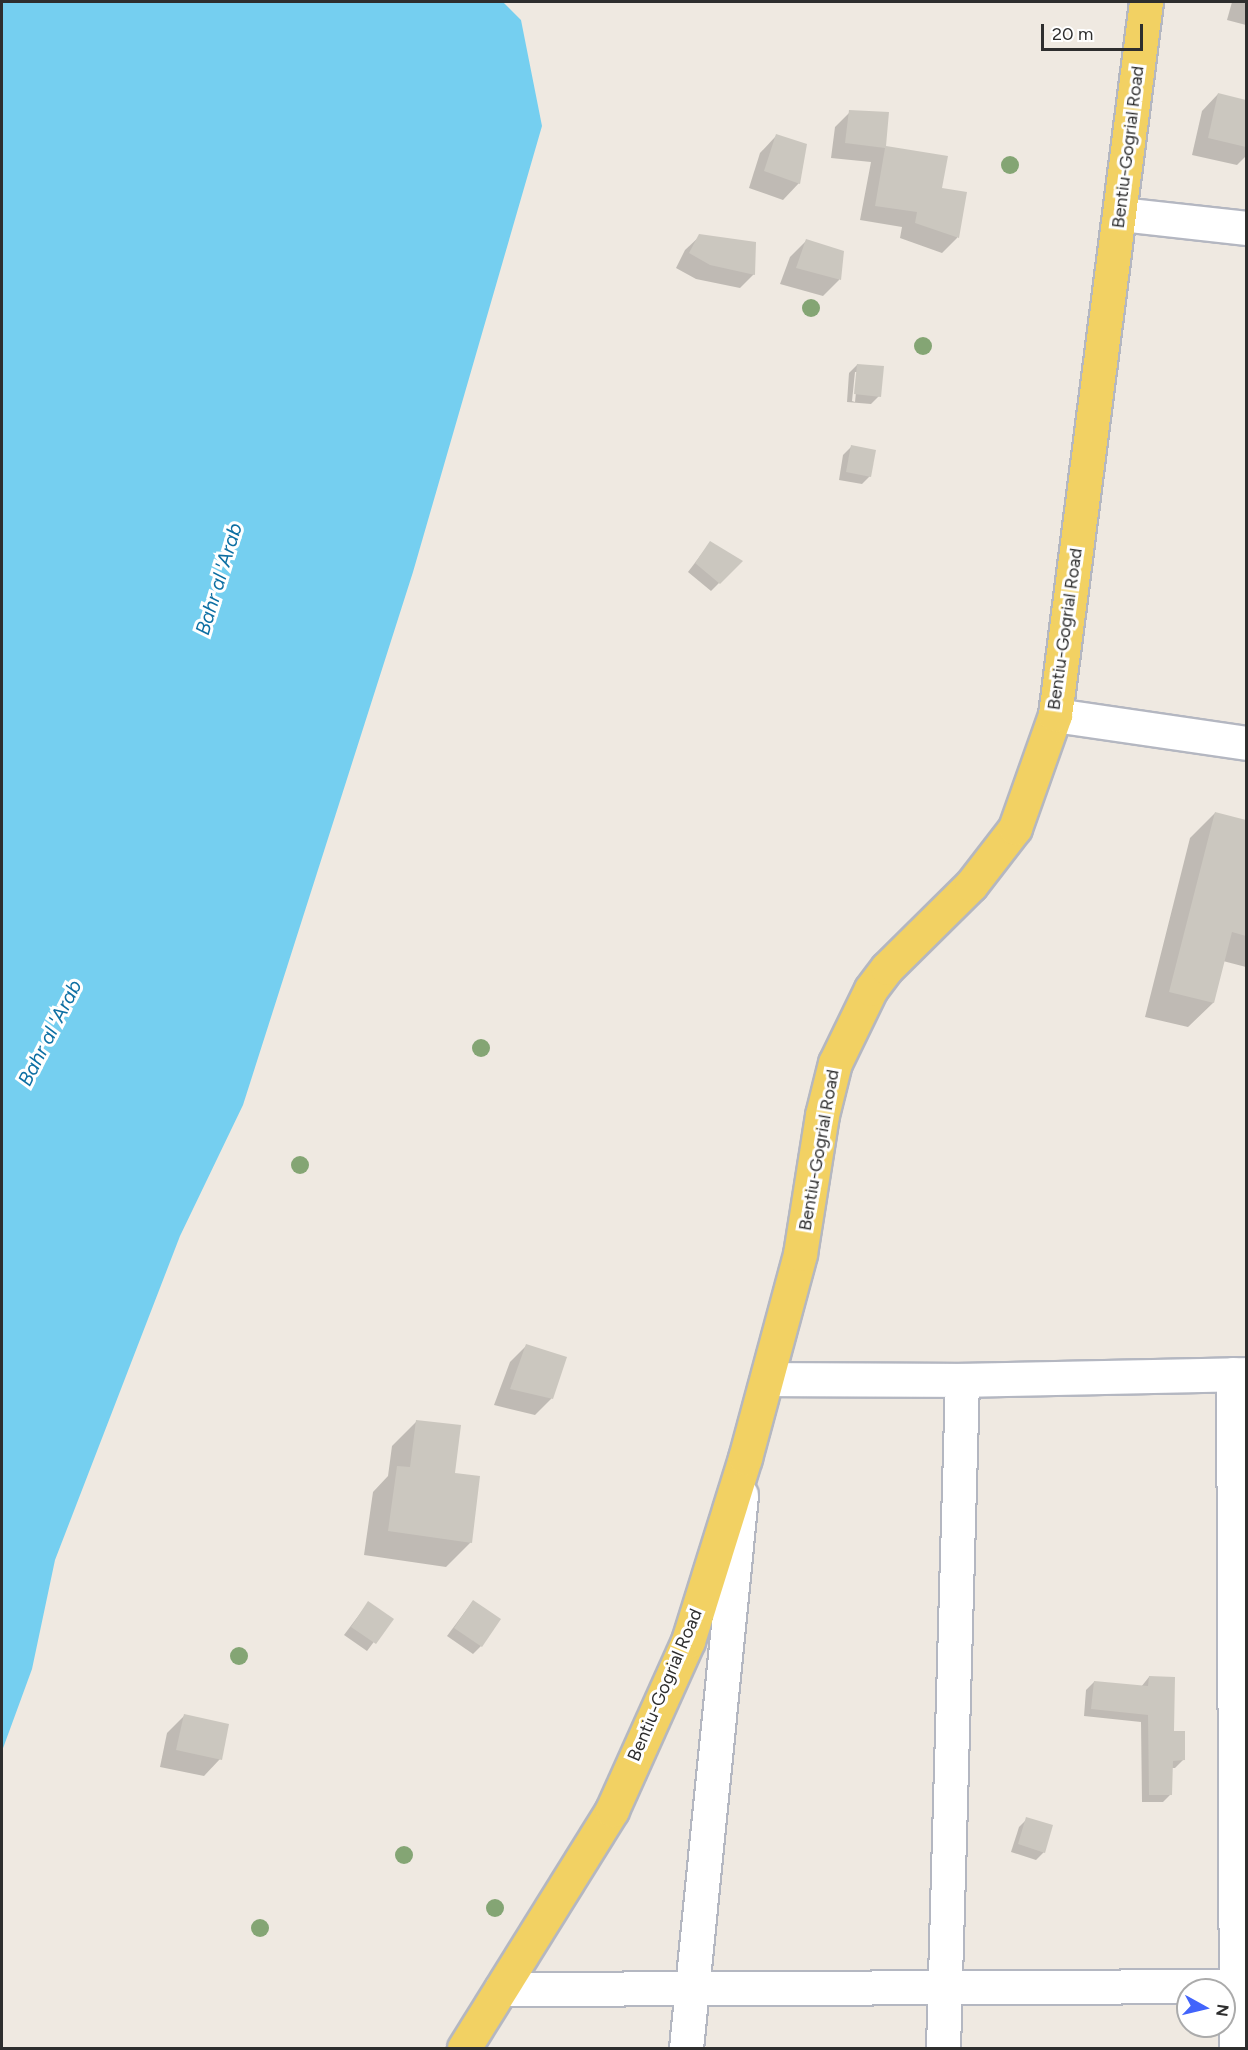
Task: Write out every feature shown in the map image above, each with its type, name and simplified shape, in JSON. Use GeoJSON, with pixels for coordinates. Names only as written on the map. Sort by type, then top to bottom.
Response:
{"type":"FeatureCollection","features":[{"type":"Feature","properties":{"kind":"main road","name":"Bentiu-Gogrial Road"},"geometry":{"type":"LineString","coordinates":[[464,2049],[612,1810],[688,1641],[745,1458],[800,1254],[822,1115],[835,1063],[871,989],[887,968],[971,885],[1015,828],[1054,715],[1146,2]]}},
{"type":"Feature","properties":{"kind":"street"},"geometry":{"type":"LineString","coordinates":[[1120,214],[1246,228]]}},
{"type":"Feature","properties":{"kind":"street"},"geometry":{"type":"LineString","coordinates":[[1054,715],[1246,743]]}},
{"type":"Feature","properties":{"kind":"street"},"geometry":{"type":"LineString","coordinates":[[767,1379],[962,1380],[1240,1374],[1241,1986],[1236,2049]]}},
{"type":"Feature","properties":{"kind":"street"},"geometry":{"type":"LineString","coordinates":[[943,2049],[962,1380]]}},
{"type":"Feature","properties":{"kind":"street"},"geometry":{"type":"LineString","coordinates":[[686,2049],[745,1458]]}},
{"type":"Feature","properties":{"kind":"street"},"geometry":{"type":"LineString","coordinates":[[501,1989],[1241,1986]]}},
{"type":"Feature","properties":{"kind":"water","name":"Bahr al 'Arab"},"geometry":{"type":"Polygon","coordinates":[[[2,2],[503,2],[521,20],[542,126],[413,572],[243,1105],[180,1236],[55,1560],[32,1669],[2,1751],[2,2]]]}},
{"type":"Feature","properties":{"kind":"building"},"geometry":{"type":"Polygon","coordinates":[[[1218,93],[1246,100],[1246,147],[1208,138],[1218,93]]]}},
{"type":"Feature","properties":{"kind":"building"},"geometry":{"type":"Polygon","coordinates":[[[849,110],[889,112],[886,146],[948,156],[942,188],[967,192],[959,238],[915,223],[917,212],[875,206],[885,148],[845,143],[849,110]]]}},
{"type":"Feature","properties":{"kind":"building"},"geometry":{"type":"Polygon","coordinates":[[[776,134],[807,144],[800,184],[764,171],[776,134]]]}},
{"type":"Feature","properties":{"kind":"building"},"geometry":{"type":"Polygon","coordinates":[[[699,234],[756,242],[755,275],[710,265],[689,253],[699,234]]]}},
{"type":"Feature","properties":{"kind":"building"},"geometry":{"type":"Polygon","coordinates":[[[806,239],[844,251],[841,280],[796,268],[806,239]]]}},
{"type":"Feature","properties":{"kind":"building"},"geometry":{"type":"Polygon","coordinates":[[[857,364],[884,366],[881,397],[854,394],[857,364]]]}},
{"type":"Feature","properties":{"kind":"building"},"geometry":{"type":"Polygon","coordinates":[[[851,445],[876,450],[871,477],[846,472],[851,445]]]}},
{"type":"Feature","properties":{"kind":"building"},"geometry":{"type":"Polygon","coordinates":[[[710,541],[743,561],[720,584],[695,563],[710,541]]]}},
{"type":"Feature","properties":{"kind":"building"},"geometry":{"type":"Polygon","coordinates":[[[1215,812],[1246,820],[1246,936],[1232,932],[1214,1003],[1169,992],[1215,812]]]}},
{"type":"Feature","properties":{"kind":"building"},"geometry":{"type":"Polygon","coordinates":[[[526,1344],[567,1357],[553,1399],[510,1389],[526,1344]]]}},
{"type":"Feature","properties":{"kind":"building"},"geometry":{"type":"Polygon","coordinates":[[[416,1420],[461,1425],[455,1473],[480,1476],[472,1543],[388,1531],[397,1466],[410,1467],[416,1420]]]}},
{"type":"Feature","properties":{"kind":"building"},"geometry":{"type":"Polygon","coordinates":[[[473,1600],[501,1619],[482,1647],[454,1628],[473,1600]]]}},
{"type":"Feature","properties":{"kind":"building"},"geometry":{"type":"Polygon","coordinates":[[[368,1601],[394,1619],[376,1644],[351,1627],[368,1601]]]}},
{"type":"Feature","properties":{"kind":"building"},"geometry":{"type":"Polygon","coordinates":[[[1149,1676],[1175,1677],[1174,1731],[1185,1731],[1185,1760],[1173,1761],[1172,1795],[1149,1795],[1148,1715],[1091,1709],[1094,1681],[1148,1686],[1149,1676]]]}},
{"type":"Feature","properties":{"kind":"building"},"geometry":{"type":"Polygon","coordinates":[[[184,1714],[229,1724],[222,1760],[176,1750],[184,1714]]]}},
{"type":"Feature","properties":{"kind":"building"},"geometry":{"type":"Polygon","coordinates":[[[1026,1817],[1053,1825],[1045,1853],[1018,1844],[1026,1817]]]}}]}
